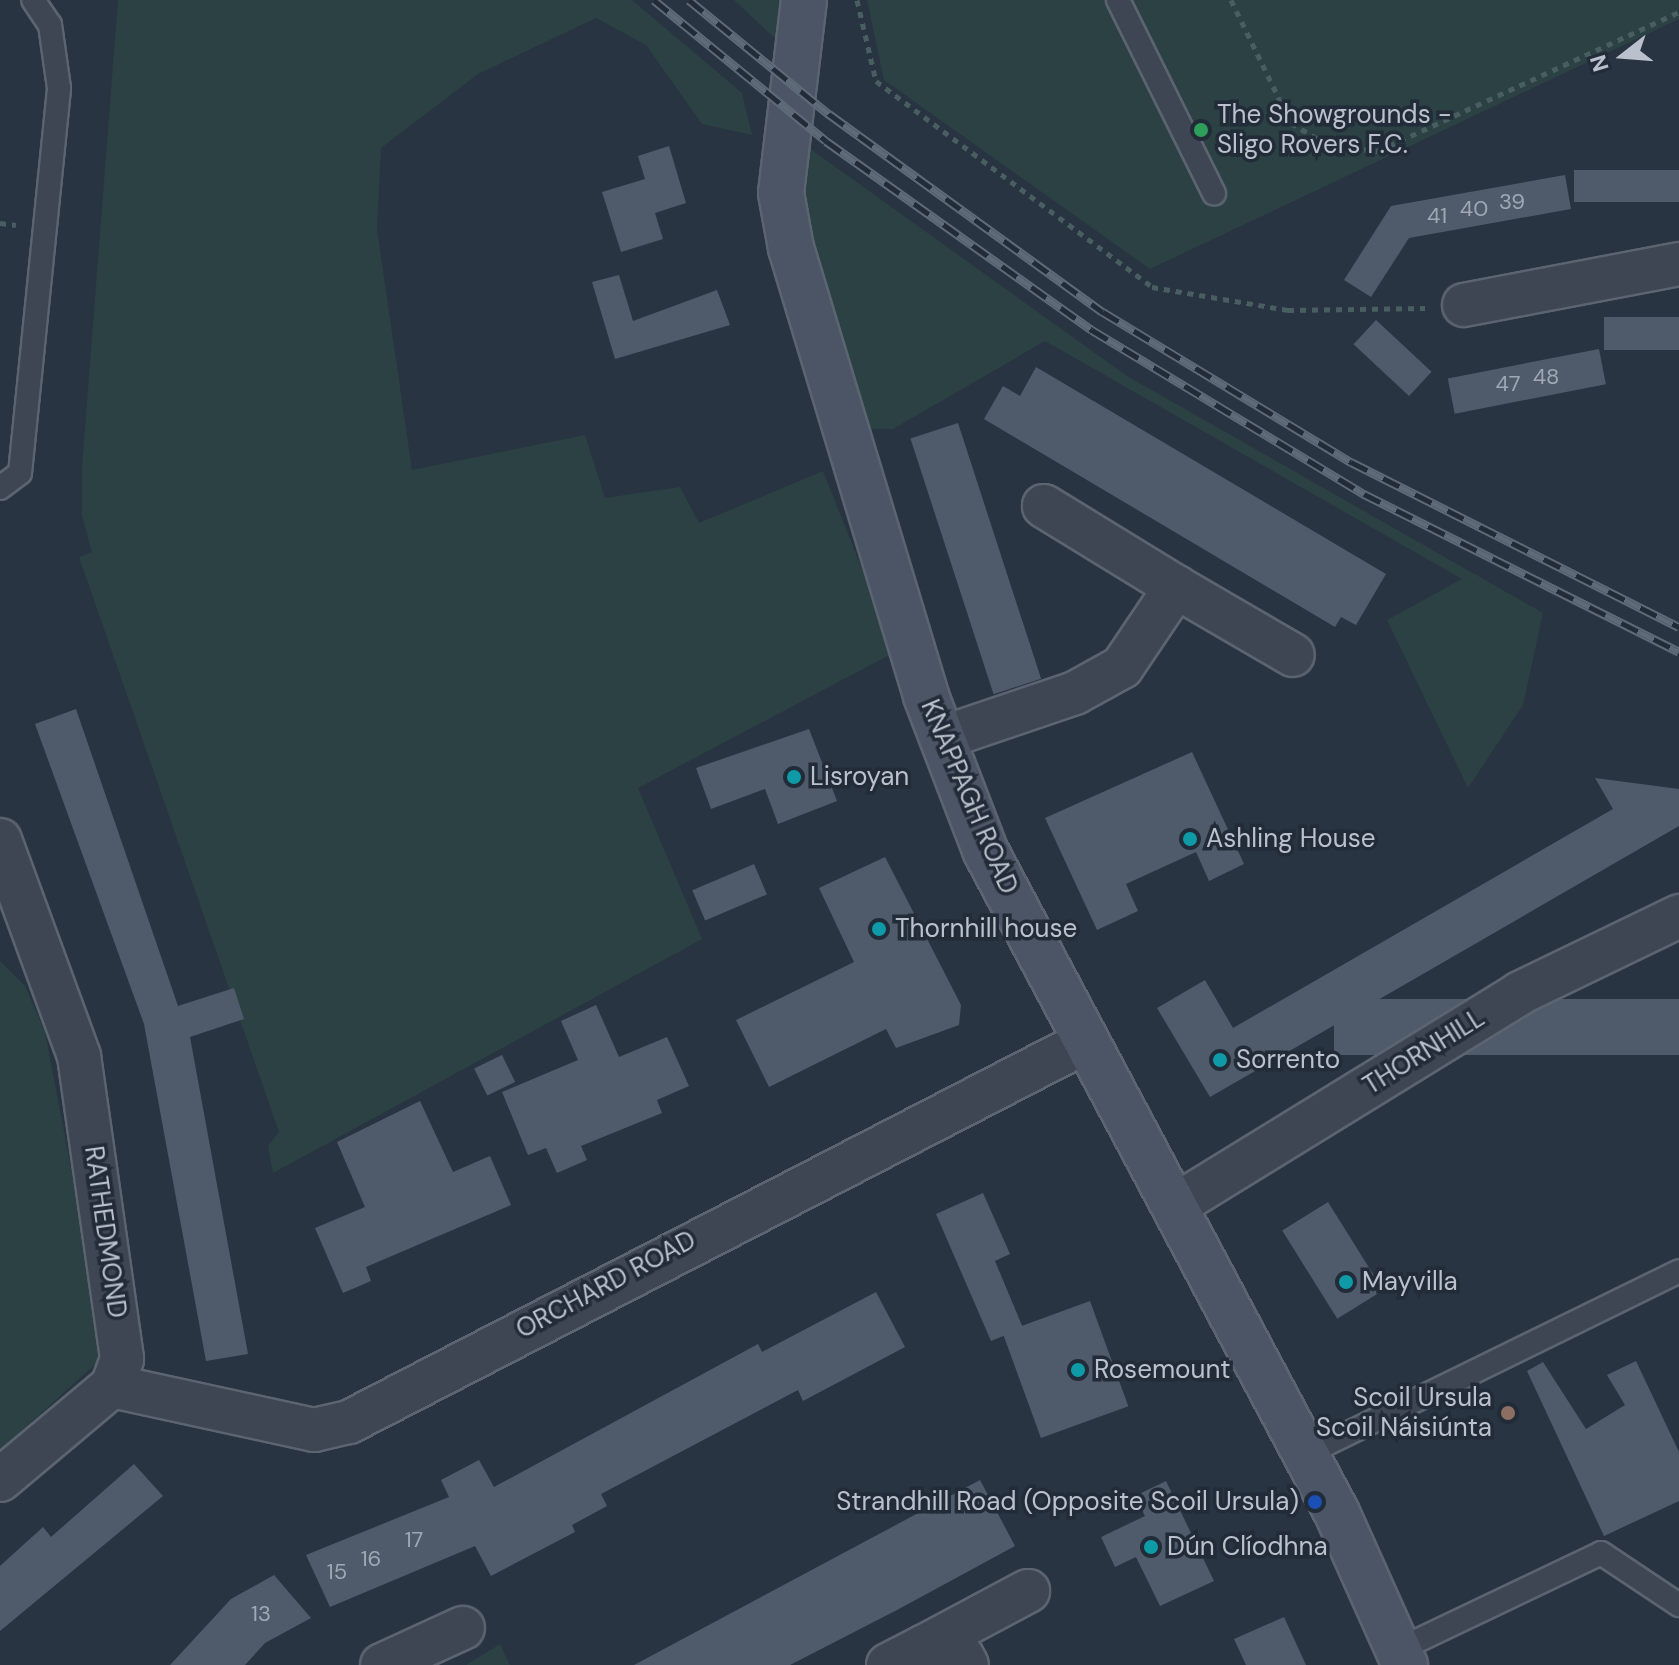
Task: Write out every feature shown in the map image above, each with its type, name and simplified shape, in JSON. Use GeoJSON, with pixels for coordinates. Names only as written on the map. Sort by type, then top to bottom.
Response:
{"type":"FeatureCollection","features":[{"type":"Feature","properties":{"kind":"main road","name":"KNAPPAGH ROAD"},"geometry":{"type":"LineString","coordinates":[[804,0],[781,193],[791,248],[942,738],[985,850],[1083,1043],[1176,1205],[1306,1454],[1402,1658]]}},
{"type":"Feature","properties":{"kind":"street"},"geometry":{"type":"LineString","coordinates":[[1464,305],[1679,264]]}},
{"type":"Feature","properties":{"kind":"street"},"geometry":{"type":"LineString","coordinates":[[1044,506],[1293,655]]}},
{"type":"Feature","properties":{"kind":"street"},"geometry":{"type":"LineString","coordinates":[[942,738],[1075,693],[1122,667],[1176,587]]}},
{"type":"Feature","properties":{"kind":"street","name":"RATHEDMOND"},"geometry":{"type":"LineString","coordinates":[[0,840],[17,938],[79,1056],[122,1359],[112,1386]]}},
{"type":"Feature","properties":{"kind":"street","name":"THORNHILL"},"geometry":{"type":"LineString","coordinates":[[1176,1205],[1520,993],[1679,916]]}},
{"type":"Feature","properties":{"kind":"street","name":"ORCHARD ROAD"},"geometry":{"type":"LineString","coordinates":[[112,1386],[314,1430],[349,1422],[1083,1043]]}},
{"type":"Feature","properties":{"kind":"street"},"geometry":{"type":"LineString","coordinates":[[0,1480],[112,1386]]}},
{"type":"Feature","properties":{"kind":"street"},"geometry":{"type":"LineString","coordinates":[[888,1665],[1028,1591]]}},
{"type":"Feature","properties":{"kind":"street"},"geometry":{"type":"LineString","coordinates":[[397,1662],[463,1628]]}},
{"type":"Feature","properties":{"kind":"street"},"geometry":{"type":"LineString","coordinates":[[925,1646],[962,1656],[967,1665]]}},
{"type":"Feature","properties":{"kind":"lane"},"geometry":{"type":"LineString","coordinates":[[0,488],[20,473],[59,88],[50,25],[33,0]]}},
{"type":"Feature","properties":{"kind":"lane"},"geometry":{"type":"LineString","coordinates":[[1118,0],[1214,193]]}},
{"type":"Feature","properties":{"kind":"lane"},"geometry":{"type":"LineString","coordinates":[[1306,1454],[1679,1271]]}},
{"type":"Feature","properties":{"kind":"lane"},"geometry":{"type":"LineString","coordinates":[[1402,1658],[1601,1553],[1679,1605]]}},
{"type":"Feature","properties":{"kind":"path"},"geometry":{"type":"LineString","coordinates":[[857,0],[876,81],[1152,287],[1288,310],[1464,305]]}},
{"type":"Feature","properties":{"kind":"path"},"geometry":{"type":"LineString","coordinates":[[1231,0],[1291,123],[1328,145],[1378,151],[1679,12]]}},
{"type":"Feature","properties":{"kind":"green space"},"geometry":{"type":"Polygon","coordinates":[[[118,0],[632,0],[742,93],[752,135],[702,124],[646,45],[596,18],[478,74],[381,148],[377,229],[412,470],[585,435],[605,498],[680,487],[699,523],[823,471],[895,652],[638,788],[702,939],[273,1173],[268,1146],[279,1132],[79,557],[92,552],[82,516],[82,466],[118,0]]]}},
{"type":"Feature","properties":{"kind":"green space"},"geometry":{"type":"Polygon","coordinates":[[[734,0],[785,0],[782,45],[734,0]]]}},
{"type":"Feature","properties":{"kind":"green space","name":"The Showgrounds - Sligo Rovers F.C."},"geometry":{"type":"Polygon","coordinates":[[[867,0],[1679,0],[1679,19],[1150,269],[884,80],[867,0]]]}},
{"type":"Feature","properties":{"kind":"green space"},"geometry":{"type":"Polygon","coordinates":[[[798,140],[1127,376],[1543,613],[1523,705],[1468,788],[1387,620],[1462,579],[1045,341],[893,429],[868,429],[807,244],[798,140]]]}},
{"type":"Feature","properties":{"kind":"green space"},"geometry":{"type":"Polygon","coordinates":[[[0,961],[25,986],[45,1032],[95,1293],[99,1361],[0,1450],[0,961]]]}},
{"type":"Feature","properties":{"kind":"green space"},"geometry":{"type":"Polygon","coordinates":[[[500,1644],[510,1665],[466,1665],[500,1644]]]}},
{"type":"Feature","properties":{"kind":"building"},"geometry":{"type":"Polygon","coordinates":[[[669,146],[686,203],[655,213],[663,239],[621,252],[602,192],[645,179],[638,156],[669,146]]]}},
{"type":"Feature","properties":{"kind":"building"},"geometry":{"type":"Polygon","coordinates":[[[1574,170],[1679,170],[1679,202],[1574,202],[1574,170]]]}},
{"type":"Feature","properties":{"kind":"building"},"geometry":{"type":"Polygon","coordinates":[[[1565,175],[1571,209],[1409,238],[1371,297],[1344,280],[1391,206],[1565,175]]]}},
{"type":"Feature","properties":{"kind":"building"},"geometry":{"type":"Polygon","coordinates":[[[619,275],[633,321],[717,290],[730,325],[615,359],[592,282],[619,275]]]}},
{"type":"Feature","properties":{"kind":"building"},"geometry":{"type":"Polygon","coordinates":[[[1604,317],[1679,317],[1679,350],[1604,350],[1604,317]]]}},
{"type":"Feature","properties":{"kind":"building"},"geometry":{"type":"Polygon","coordinates":[[[1376,320],[1432,372],[1409,396],[1353,344],[1376,320]]]}},
{"type":"Feature","properties":{"kind":"building"},"geometry":{"type":"Polygon","coordinates":[[[1599,349],[1606,384],[1455,414],[1448,378],[1599,349]]]}},
{"type":"Feature","properties":{"kind":"building"},"geometry":{"type":"Polygon","coordinates":[[[1036,367],[1386,574],[1356,625],[1341,617],[1335,627],[984,419],[1003,386],[1020,396],[1036,367]]]}},
{"type":"Feature","properties":{"kind":"building"},"geometry":{"type":"Polygon","coordinates":[[[958,423],[1041,679],[994,694],[910,438],[958,423]]]}},
{"type":"Feature","properties":{"kind":"building"},"geometry":{"type":"Polygon","coordinates":[[[76,709],[178,1006],[234,988],[244,1019],[190,1037],[248,1354],[206,1361],[144,1024],[35,724],[76,709]]]}},
{"type":"Feature","properties":{"kind":"building","name":"Lisroyan"},"geometry":{"type":"Polygon","coordinates":[[[809,729],[837,801],[778,824],[765,789],[711,809],[696,768],[809,729]]]}},
{"type":"Feature","properties":{"kind":"building","name":"Ashling House"},"geometry":{"type":"Polygon","coordinates":[[[1192,752],[1244,864],[1209,881],[1196,852],[1126,884],[1138,911],[1097,930],[1045,818],[1192,752]]]}},
{"type":"Feature","properties":{"kind":"building"},"geometry":{"type":"Polygon","coordinates":[[[1595,778],[1679,789],[1679,826],[1210,1097],[1157,1008],[1205,980],[1233,1028],[1613,809],[1595,778]]]}},
{"type":"Feature","properties":{"kind":"building"},"geometry":{"type":"Polygon","coordinates":[[[885,857],[961,1005],[959,1025],[896,1048],[886,1029],[769,1087],[736,1020],[854,962],[819,888],[885,857]]]}},
{"type":"Feature","properties":{"kind":"building"},"geometry":{"type":"Polygon","coordinates":[[[754,864],[767,894],[705,921],[692,890],[754,864]]]}},
{"type":"Feature","properties":{"kind":"building"},"geometry":{"type":"Polygon","coordinates":[[[1334,999],[1679,999],[1679,1055],[1334,1055],[1334,999]]]}},
{"type":"Feature","properties":{"kind":"building"},"geometry":{"type":"Polygon","coordinates":[[[596,1005],[619,1057],[667,1037],[689,1086],[657,1100],[662,1113],[581,1146],[587,1160],[557,1173],[546,1148],[528,1155],[502,1092],[578,1060],[561,1021],[596,1005]]]}},
{"type":"Feature","properties":{"kind":"building"},"geometry":{"type":"Polygon","coordinates":[[[502,1055],[515,1082],[487,1096],[474,1069],[502,1055]]]}},
{"type":"Feature","properties":{"kind":"building"},"geometry":{"type":"Polygon","coordinates":[[[420,1101],[453,1172],[490,1156],[511,1205],[366,1267],[371,1281],[343,1293],[315,1228],[365,1207],[337,1142],[420,1101]]]}},
{"type":"Feature","properties":{"kind":"building"},"geometry":{"type":"Polygon","coordinates":[[[983,1193],[1010,1254],[995,1261],[1023,1328],[991,1341],[936,1214],[983,1193]]]}},
{"type":"Feature","properties":{"kind":"building"},"geometry":{"type":"Polygon","coordinates":[[[1328,1202],[1383,1290],[1337,1319],[1282,1231],[1328,1202]]]}},
{"type":"Feature","properties":{"kind":"building"},"geometry":{"type":"Polygon","coordinates":[[[876,1292],[905,1347],[803,1401],[798,1390],[601,1494],[607,1506],[572,1525],[575,1532],[491,1576],[475,1546],[330,1607],[306,1555],[449,1497],[441,1480],[479,1460],[494,1487],[758,1344],[762,1352],[876,1292]]]}},
{"type":"Feature","properties":{"kind":"building","name":"Rosemount"},"geometry":{"type":"Polygon","coordinates":[[[1090,1301],[1128,1406],[1041,1438],[1003,1333],[1090,1301]]]}},
{"type":"Feature","properties":{"kind":"building"},"geometry":{"type":"Polygon","coordinates":[[[1636,1361],[1679,1452],[1679,1501],[1604,1536],[1527,1371],[1543,1362],[1586,1429],[1625,1405],[1607,1375],[1636,1361]]]}},
{"type":"Feature","properties":{"kind":"building"},"geometry":{"type":"Polygon","coordinates":[[[134,1464],[163,1496],[0,1631],[0,1566],[43,1527],[51,1537],[134,1464]]]}},
{"type":"Feature","properties":{"kind":"building"},"geometry":{"type":"Polygon","coordinates":[[[980,1480],[1015,1546],[897,1610],[790,1665],[634,1665],[980,1480]]]}},
{"type":"Feature","properties":{"kind":"building","name":"Dún Clíodhna"},"geometry":{"type":"Polygon","coordinates":[[[1166,1481],[1214,1581],[1160,1606],[1136,1557],[1115,1567],[1101,1537],[1145,1516],[1135,1496],[1166,1481]]]}},
{"type":"Feature","properties":{"kind":"building"},"geometry":{"type":"Polygon","coordinates":[[[274,1575],[311,1618],[265,1643],[245,1665],[170,1665],[231,1599],[274,1575]]]}},
{"type":"Feature","properties":{"kind":"building"},"geometry":{"type":"Polygon","coordinates":[[[1284,1617],[1306,1665],[1246,1665],[1234,1639],[1284,1617]]]}},
{"type":"Feature","properties":{"kind":"railway"},"geometry":{"type":"LineString","coordinates":[[654,0],[826,141],[1092,330],[1364,494],[1679,652]]}},
{"type":"Feature","properties":{"kind":"railway"},"geometry":{"type":"LineString","coordinates":[[689,0],[829,114],[1103,312],[1351,462],[1679,627]]}},
{"type":"Feature","properties":{"kind":"place","name":"The Showgrounds - Sligo Rovers F.C."},"geometry":{"type":"Point","coordinates":[1201,130]}},
{"type":"Feature","properties":{"kind":"place","name":"Lisroyan"},"geometry":{"type":"Point","coordinates":[794,777]}},
{"type":"Feature","properties":{"kind":"place","name":"Ashling House"},"geometry":{"type":"Point","coordinates":[1190,839]}},
{"type":"Feature","properties":{"kind":"place","name":"Thornhill house"},"geometry":{"type":"Point","coordinates":[879,929]}},
{"type":"Feature","properties":{"kind":"place","name":"Sorrento"},"geometry":{"type":"Point","coordinates":[1220,1060]}},
{"type":"Feature","properties":{"kind":"place","name":"Mayvilla"},"geometry":{"type":"Point","coordinates":[1346,1282]}},
{"type":"Feature","properties":{"kind":"place","name":"Rosemount"},"geometry":{"type":"Point","coordinates":[1078,1370]}},
{"type":"Feature","properties":{"kind":"place","name":"Scoil Ursula Scoil Náisiúnta"},"geometry":{"type":"Point","coordinates":[1508,1413]}},
{"type":"Feature","properties":{"kind":"place","name":"Strandhill Road (Opposite Scoil Ursula)"},"geometry":{"type":"Point","coordinates":[1315,1502]}},
{"type":"Feature","properties":{"kind":"place","name":"Dún Clíodhna"},"geometry":{"type":"Point","coordinates":[1151,1547]}}]}
